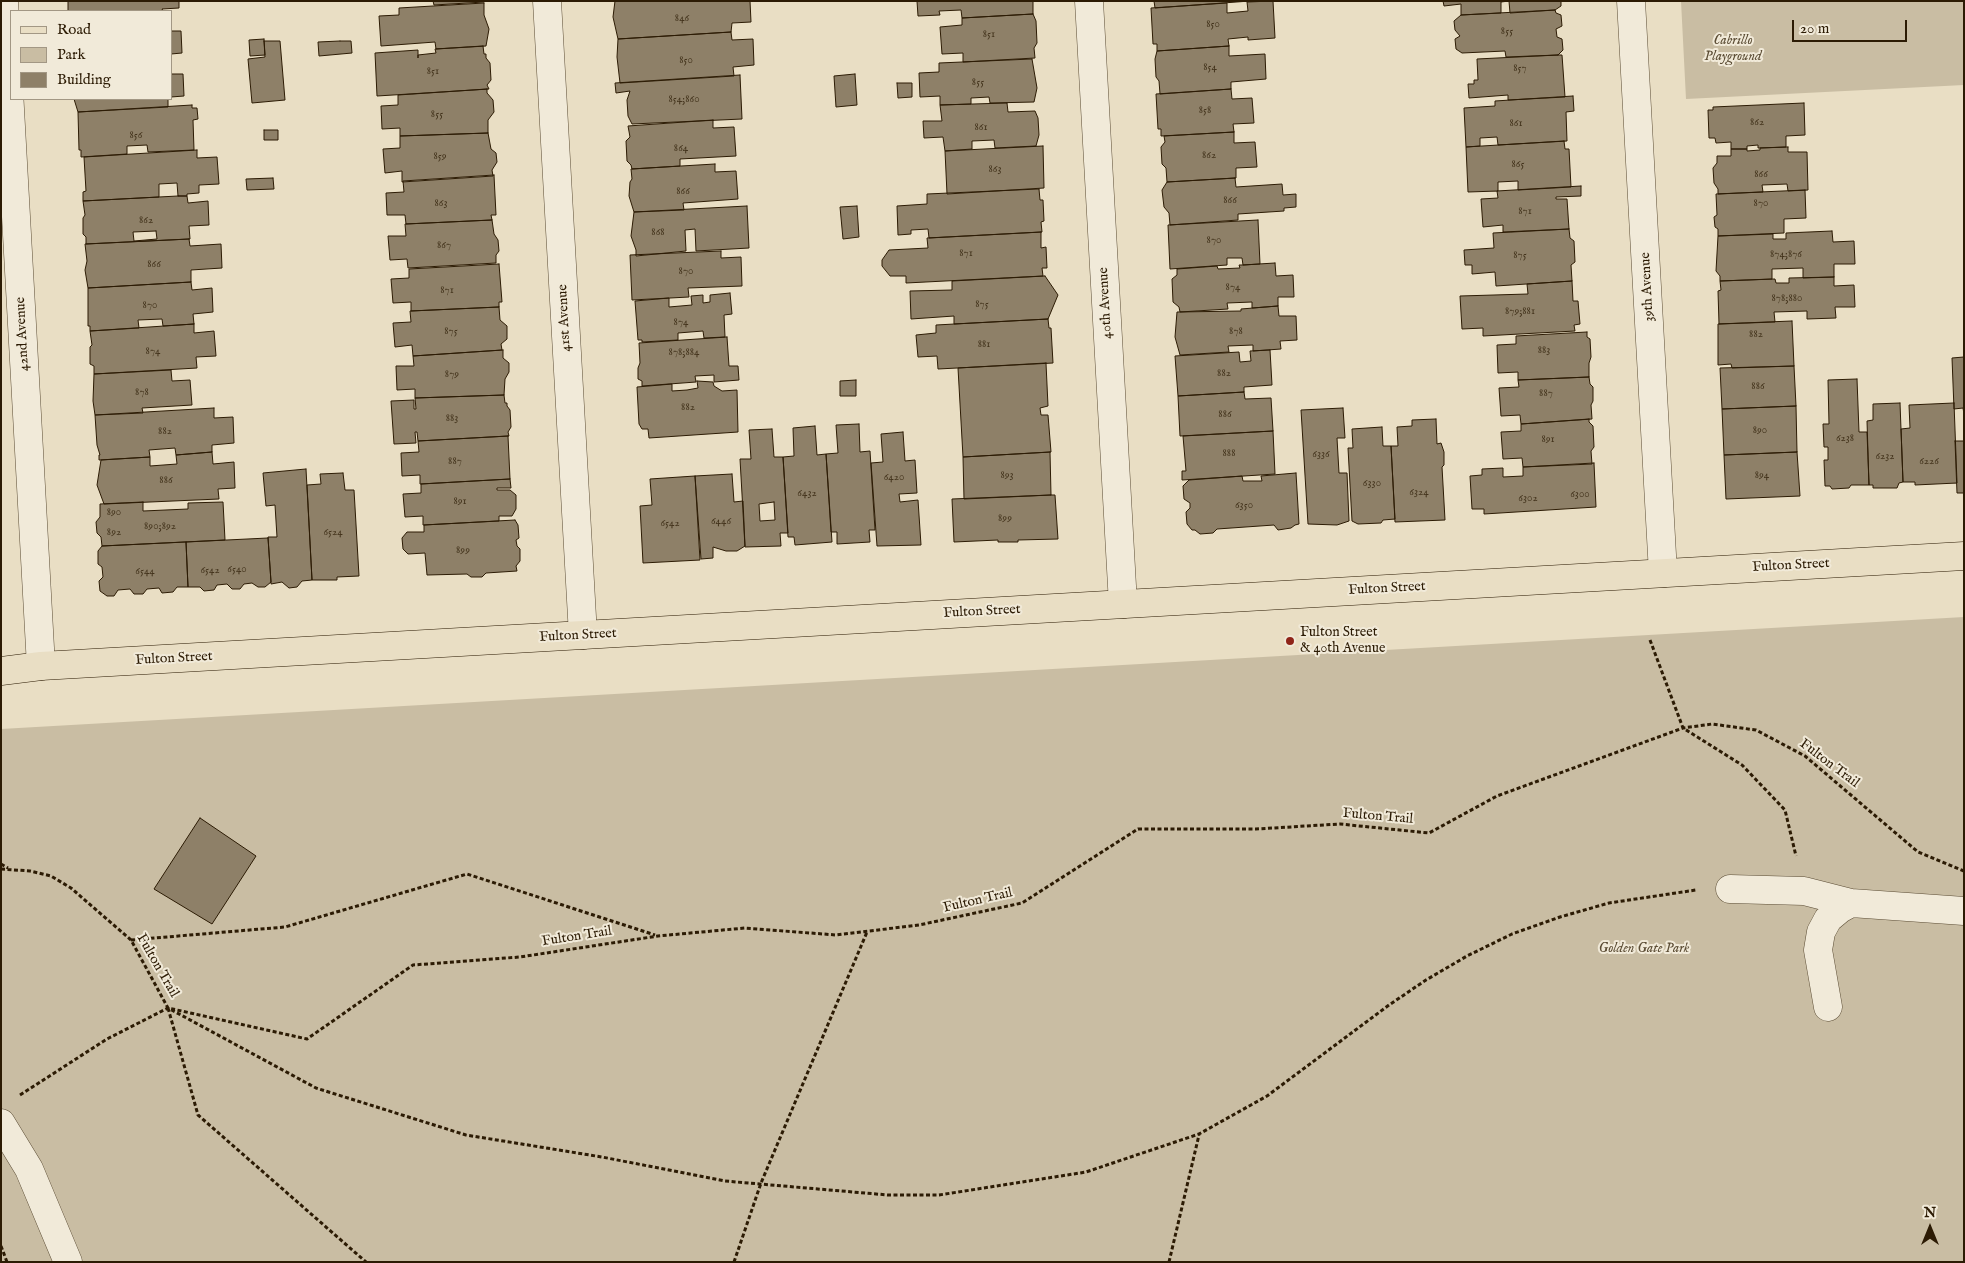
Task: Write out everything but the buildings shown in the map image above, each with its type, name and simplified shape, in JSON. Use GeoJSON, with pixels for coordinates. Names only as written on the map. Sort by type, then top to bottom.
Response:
{"type":"FeatureCollection","features":[{"type":"Feature","properties":{"kind":"main road","name":"Fulton Street"},"geometry":{"type":"LineString","coordinates":[[1,671],[42,666],[1964,556]]}},
{"type":"Feature","properties":{"kind":"street","name":"42nd Avenue"},"geometry":{"type":"LineString","coordinates":[[4,1],[42,666]]}},
{"type":"Feature","properties":{"kind":"street","name":"41st Avenue"},"geometry":{"type":"LineString","coordinates":[[547,1],[583,635]]}},
{"type":"Feature","properties":{"kind":"street","name":"40th Avenue"},"geometry":{"type":"LineString","coordinates":[[1089,1],[1124,604]]}},
{"type":"Feature","properties":{"kind":"street","name":"39th Avenue"},"geometry":{"type":"LineString","coordinates":[[1631,1],[1664,573]]}},
{"type":"Feature","properties":{"kind":"street"},"geometry":{"type":"LineString","coordinates":[[1730,889],[1804,891],[1851,902],[1964,910]]}},
{"type":"Feature","properties":{"kind":"street"},"geometry":{"type":"LineString","coordinates":[[1828,1007],[1818,950],[1821,932],[1828,919],[1851,902]]}},
{"type":"Feature","properties":{"kind":"street"},"geometry":{"type":"LineString","coordinates":[[1,1123],[29,1169],[68,1262]]}},
{"type":"Feature","properties":{"kind":"path"},"geometry":{"type":"LineString","coordinates":[[1650,640],[1683,728],[1742,765],[1785,810],[1804,891]]}},
{"type":"Feature","properties":{"kind":"path","name":"Fulton Trail"},"geometry":{"type":"LineString","coordinates":[[1,869],[30,871],[50,876],[71,888],[131,940],[168,1008],[307,1039],[413,965],[520,956],[658,936],[745,928],[836,935],[919,925],[1022,902],[1138,829],[1256,830],[1340,824],[1429,833],[1497,796],[1683,728],[1712,724],[1756,730],[1805,756],[1918,852],[1964,872]]}},
{"type":"Feature","properties":{"kind":"path"},"geometry":{"type":"LineString","coordinates":[[1,864],[8,869]]}},
{"type":"Feature","properties":{"kind":"path"},"geometry":{"type":"LineString","coordinates":[[131,940],[284,927],[467,874],[658,936]]}},
{"type":"Feature","properties":{"kind":"path"},"geometry":{"type":"LineString","coordinates":[[168,1008],[316,1088],[466,1135],[602,1157],[725,1181],[888,1195],[940,1195],[1086,1172],[1199,1134],[1267,1096],[1389,1005],[1426,980],[1467,956],[1512,934],[1560,916],[1609,902],[1692,890],[1730,889]]}},
{"type":"Feature","properties":{"kind":"path"},"geometry":{"type":"LineString","coordinates":[[734,1262],[761,1183],[867,931]]}},
{"type":"Feature","properties":{"kind":"path"},"geometry":{"type":"LineString","coordinates":[[18,1097],[107,1039],[168,1008]]}},
{"type":"Feature","properties":{"kind":"path"},"geometry":{"type":"LineString","coordinates":[[168,1008],[198,1115],[366,1262]]}},
{"type":"Feature","properties":{"kind":"path"},"geometry":{"type":"LineString","coordinates":[[1169,1262],[1199,1134]]}},
{"type":"Feature","properties":{"kind":"path"},"geometry":{"type":"LineString","coordinates":[[1,1246],[7,1262]]}},
{"type":"Feature","properties":{"kind":"green space","name":"Cabrillo Playground"},"geometry":{"type":"Polygon","coordinates":[[[1681,1],[1964,1],[1964,85],[1686,99],[1681,1]]]}},
{"type":"Feature","properties":{"kind":"green space","name":"Golden Gate Park"},"geometry":{"type":"Polygon","coordinates":[[[1964,617],[1964,1262],[1,1262],[1,729],[1964,617]]]}},
{"type":"Feature","properties":{"kind":"place","name":"Fulton Street & 40th Avenue"},"geometry":{"type":"Point","coordinates":[1290,641]}}]}
